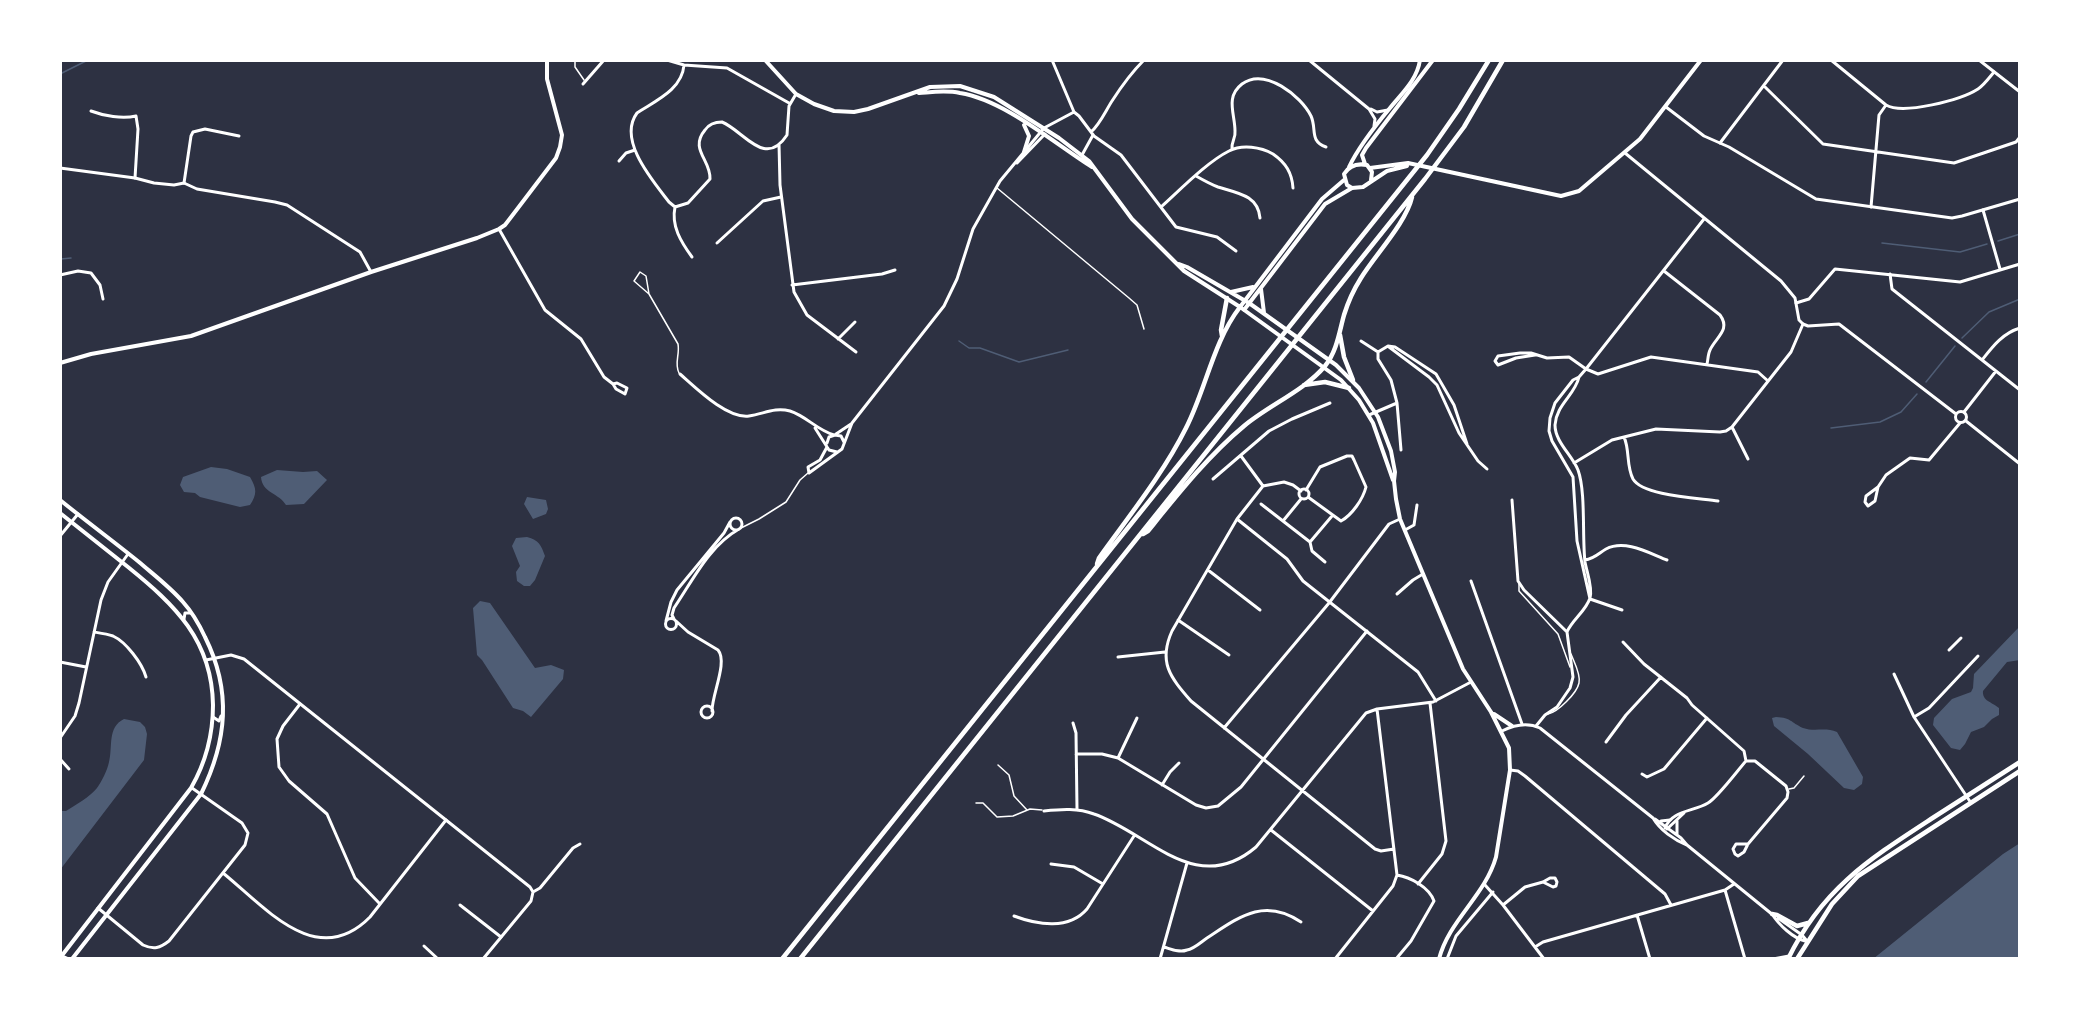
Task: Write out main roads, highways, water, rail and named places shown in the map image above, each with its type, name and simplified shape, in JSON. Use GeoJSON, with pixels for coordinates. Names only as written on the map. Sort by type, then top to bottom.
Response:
{"type":"FeatureCollection","features":[{"type":"Feature","properties":{"kind":"main road"},"geometry":{"type":"LineString","coordinates":[[60,362],[80,356],[197,334],[499,229],[556,158],[560,147],[562,135],[547,79],[547,60]]}},
{"type":"Feature","properties":{"kind":"main road"},"geometry":{"type":"LineString","coordinates":[[765,60],[796,94],[834,111],[868,109],[939,86],[971,88],[1001,101],[1082,154],[1139,227],[1179,264],[1184,272],[1227,298],[1325,366],[1348,388],[1369,415],[1394,481],[1400,519],[1423,574],[1471,682],[1502,731],[1509,748],[1510,770],[1496,857],[1485,885],[1450,933],[1439,959]]}},
{"type":"Feature","properties":{"kind":"main road"},"geometry":{"type":"LineString","coordinates":[[1352,188],[1344,180],[1344,174],[1354,156],[1412,81],[1419,68],[1420,60]]}},
{"type":"Feature","properties":{"kind":"main road"},"geometry":{"type":"LineString","coordinates":[[1371,181],[1372,172],[1365,164],[1362,155],[1433,60]]}},
{"type":"Feature","properties":{"kind":"main road"},"geometry":{"type":"LineString","coordinates":[[782,959],[1427,155],[1489,60]]}},
{"type":"Feature","properties":{"kind":"main road"},"geometry":{"type":"LineString","coordinates":[[800,959],[1425,179],[1473,113],[1503,60]]}},
{"type":"Feature","properties":{"kind":"main road"},"geometry":{"type":"LineString","coordinates":[[1370,168],[1408,164],[1561,196],[1579,191],[1640,139],[1701,60]]}},
{"type":"Feature","properties":{"kind":"main road"},"geometry":{"type":"LineString","coordinates":[[915,93],[940,91],[969,95],[1000,107],[1095,170]]}},
{"type":"Feature","properties":{"kind":"main road"},"geometry":{"type":"LineString","coordinates":[[1017,118],[1026,126],[1029,134],[1024,152]]}},
{"type":"Feature","properties":{"kind":"main road"},"geometry":{"type":"LineString","coordinates":[[1349,167],[1365,164]]}},
{"type":"Feature","properties":{"kind":"main road"},"geometry":{"type":"LineString","coordinates":[[1096,567],[1099,558],[1181,439],[1193,415],[1222,336],[1242,308],[1261,289],[1325,204],[1352,188],[1363,187],[1387,171],[1407,166]]}},
{"type":"Feature","properties":{"kind":"main road"},"geometry":{"type":"LineString","coordinates":[[1242,308],[1244,300],[1322,199],[1344,180]]}},
{"type":"Feature","properties":{"kind":"main road"},"geometry":{"type":"LineString","coordinates":[[1139,537],[1148,531],[1208,460],[1233,435],[1264,410],[1303,385],[1325,366],[1340,335],[1355,289],[1410,205],[1413,194]]}},
{"type":"Feature","properties":{"kind":"main road"},"geometry":{"type":"LineString","coordinates":[[1179,264],[1249,303],[1353,380]]}},
{"type":"Feature","properties":{"kind":"main road"},"geometry":{"type":"LineString","coordinates":[[1230,292],[1254,287]]}},
{"type":"Feature","properties":{"kind":"main road"},"geometry":{"type":"LineString","coordinates":[[1261,289],[1264,314]]}},
{"type":"Feature","properties":{"kind":"main road"},"geometry":{"type":"LineString","coordinates":[[1222,336],[1227,298]]}},
{"type":"Feature","properties":{"kind":"main road"},"geometry":{"type":"LineString","coordinates":[[1340,335],[1344,357],[1353,380],[1375,412],[1386,435],[1395,472],[1394,481]]}},
{"type":"Feature","properties":{"kind":"main road"},"geometry":{"type":"LineString","coordinates":[[1303,385],[1325,382],[1348,388]]}},
{"type":"Feature","properties":{"kind":"main road"},"geometry":{"type":"LineString","coordinates":[[60,500],[172,590],[193,615],[215,658],[223,699],[219,747],[201,794],[70,959]]}},
{"type":"Feature","properties":{"kind":"main road"},"geometry":{"type":"LineString","coordinates":[[60,513],[164,596],[184,619],[206,660],[212,687],[213,717],[204,762],[192,788],[60,956]]}},
{"type":"Feature","properties":{"kind":"main road"},"geometry":{"type":"LineString","coordinates":[[1491,712],[1512,726]]}},
{"type":"Feature","properties":{"kind":"main road"},"geometry":{"type":"LineString","coordinates":[[1789,957],[1810,922],[1830,896],[1855,871],[2020,762]]}},
{"type":"Feature","properties":{"kind":"main road"},"geometry":{"type":"LineString","coordinates":[[1797,959],[1832,904],[1858,876],[2020,771]]}},
{"type":"Feature","properties":{"kind":"main road"},"geometry":{"type":"LineString","coordinates":[[1772,914],[1797,926],[1810,922]]}},
{"type":"Feature","properties":{"kind":"water"},"geometry":{"type":"Polygon","coordinates":[[[211,467],[227,469],[250,477],[255,491],[250,505],[240,507],[200,497],[195,493],[184,492],[180,485],[183,477],[211,467]]]}},
{"type":"Feature","properties":{"kind":"water"},"geometry":{"type":"Polygon","coordinates":[[[277,470],[317,471],[327,480],[304,504],[286,505],[262,482],[261,477],[277,470]]]}},
{"type":"Feature","properties":{"kind":"water"},"geometry":{"type":"Polygon","coordinates":[[[527,497],[546,500],[548,509],[546,514],[533,519],[524,504],[527,497]]]}},
{"type":"Feature","properties":{"kind":"water"},"geometry":{"type":"Polygon","coordinates":[[[527,537],[539,544],[545,556],[535,580],[530,586],[524,586],[517,581],[516,572],[520,566],[512,546],[516,538],[527,537]]]}},
{"type":"Feature","properties":{"kind":"water"},"geometry":{"type":"Polygon","coordinates":[[[480,601],[490,603],[535,668],[551,665],[564,670],[563,679],[531,717],[513,708],[477,655],[473,608],[480,601]]]}},
{"type":"Feature","properties":{"kind":"water"},"geometry":{"type":"Polygon","coordinates":[[[2020,626],[2020,660],[2007,662],[1983,691],[1986,699],[1999,708],[1999,715],[1984,727],[1971,732],[1960,750],[1951,748],[1933,725],[1934,718],[1952,699],[1971,692],[1974,674],[2020,626]]]}},
{"type":"Feature","properties":{"kind":"water"},"geometry":{"type":"Polygon","coordinates":[[[1772,718],[1788,719],[1807,729],[1837,732],[1863,777],[1862,784],[1854,790],[1844,788],[1774,726],[1772,718]]]}},
{"type":"Feature","properties":{"kind":"water"},"geometry":{"type":"Polygon","coordinates":[[[124,719],[140,722],[145,727],[147,734],[144,760],[60,870],[60,811],[66,811],[97,788],[108,765],[113,732],[124,719]]]}},
{"type":"Feature","properties":{"kind":"water"},"geometry":{"type":"Polygon","coordinates":[[[2020,843],[2020,959],[1873,959],[2003,854],[2020,843]]]}},
{"type":"Feature","properties":{"kind":"waterway"},"geometry":{"type":"LineString","coordinates":[[60,74],[88,60]]}},
{"type":"Feature","properties":{"kind":"waterway"},"geometry":{"type":"LineString","coordinates":[[1998,241],[2020,234]]}},
{"type":"Feature","properties":{"kind":"waterway"},"geometry":{"type":"LineString","coordinates":[[1882,243],[1960,252],[1987,244]]}},
{"type":"Feature","properties":{"kind":"waterway"},"geometry":{"type":"LineString","coordinates":[[61,259],[71,258]]}},
{"type":"Feature","properties":{"kind":"waterway"},"geometry":{"type":"LineString","coordinates":[[1962,338],[1989,312],[2020,299]]}},
{"type":"Feature","properties":{"kind":"waterway"},"geometry":{"type":"LineString","coordinates":[[959,341],[969,348],[980,348],[1019,362],[1068,350]]}},
{"type":"Feature","properties":{"kind":"waterway"},"geometry":{"type":"LineString","coordinates":[[1926,382],[1955,346]]}},
{"type":"Feature","properties":{"kind":"waterway"},"geometry":{"type":"LineString","coordinates":[[1831,428],[1880,422],[1901,412],[1917,394]]}}]}
